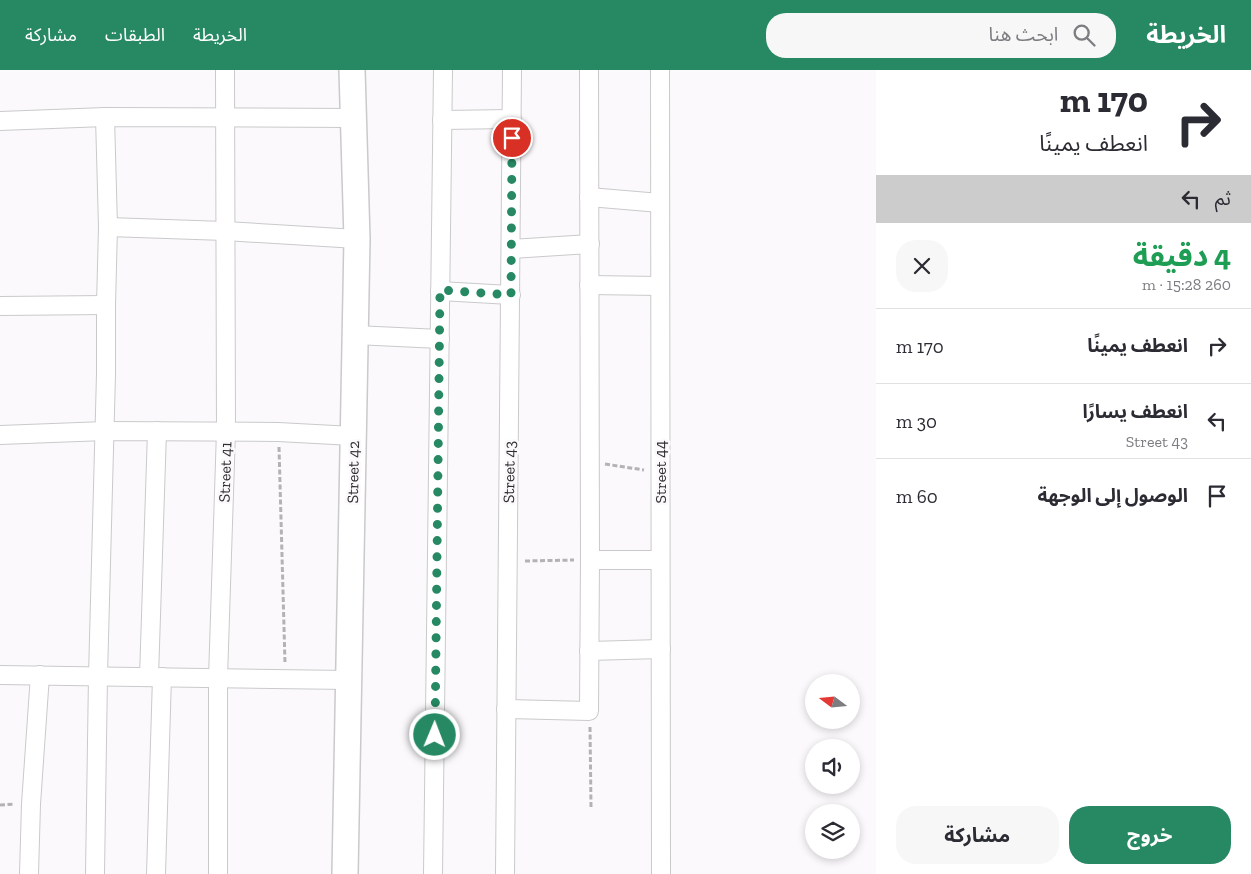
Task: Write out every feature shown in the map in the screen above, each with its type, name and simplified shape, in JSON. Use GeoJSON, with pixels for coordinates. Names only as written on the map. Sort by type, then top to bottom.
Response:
{"type":"FeatureCollection","features":[{"type":"Feature","properties":{"kind":"main road","name":"Street 42"},"geometry":{"type":"LineString","coordinates":[[346,874],[357,238],[352,70]]}},
{"type":"Feature","properties":{"kind":"street","name":"Street 41"},"geometry":{"type":"LineString","coordinates":[[218,874],[218,678],[226,431],[225,70]]}},
{"type":"Feature","properties":{"kind":"street"},"geometry":{"type":"LineString","coordinates":[[433,874],[443,70]]}},
{"type":"Feature","properties":{"kind":"street","name":"Street 43"},"geometry":{"type":"LineString","coordinates":[[505,874],[512,70]]}},
{"type":"Feature","properties":{"kind":"street"},"geometry":{"type":"LineString","coordinates":[[506,709],[589,711],[589,70]]}},
{"type":"Feature","properties":{"kind":"street","name":"Street 44"},"geometry":{"type":"LineString","coordinates":[[660,70],[661,874]]}},
{"type":"Feature","properties":{"kind":"street"},"geometry":{"type":"LineString","coordinates":[[94,874],[106,374],[108,227],[105,117]]}},
{"type":"Feature","properties":{"kind":"street"},"geometry":{"type":"LineString","coordinates":[[0,120],[105,117],[354,118]]}},
{"type":"Feature","properties":{"kind":"street"},"geometry":{"type":"LineString","coordinates":[[442,120],[512,119]]}},
{"type":"Feature","properties":{"kind":"street"},"geometry":{"type":"LineString","coordinates":[[589,197],[660,202]]}},
{"type":"Feature","properties":{"kind":"street"},"geometry":{"type":"LineString","coordinates":[[108,227],[357,238]]}},
{"type":"Feature","properties":{"kind":"street"},"geometry":{"type":"LineString","coordinates":[[511,249],[590,244]]}},
{"type":"Feature","properties":{"kind":"street"},"geometry":{"type":"LineString","coordinates":[[589,285],[660,286]]}},
{"type":"Feature","properties":{"kind":"street"},"geometry":{"type":"LineString","coordinates":[[440,290],[511,295]]}},
{"type":"Feature","properties":{"kind":"street"},"geometry":{"type":"LineString","coordinates":[[0,306],[106,305]]}},
{"type":"Feature","properties":{"kind":"street"},"geometry":{"type":"LineString","coordinates":[[355,335],[440,339]]}},
{"type":"Feature","properties":{"kind":"street"},"geometry":{"type":"LineString","coordinates":[[0,435],[105,431],[226,431],[353,436]]}},
{"type":"Feature","properties":{"kind":"street"},"geometry":{"type":"LineString","coordinates":[[156,874],[157,431]]}},
{"type":"Feature","properties":{"kind":"street"},"geometry":{"type":"LineString","coordinates":[[590,560],[660,560]]}},
{"type":"Feature","properties":{"kind":"street"},"geometry":{"type":"LineString","coordinates":[[590,650],[660,649]]}},
{"type":"Feature","properties":{"kind":"street"},"geometry":{"type":"LineString","coordinates":[[0,675],[348,680]]}},
{"type":"Feature","properties":{"kind":"street"},"geometry":{"type":"LineString","coordinates":[[29,874],[31,804],[40,676]]}},
{"type":"Feature","properties":{"kind":"path"},"geometry":{"type":"LineString","coordinates":[[278,432],[286,679]]}},
{"type":"Feature","properties":{"kind":"path"},"geometry":{"type":"LineString","coordinates":[[590,462],[660,472]]}},
{"type":"Feature","properties":{"kind":"path"},"geometry":{"type":"LineString","coordinates":[[507,562],[590,560]]}},
{"type":"Feature","properties":{"kind":"path"},"geometry":{"type":"LineString","coordinates":[[589,711],[591,807]]}},
{"type":"Feature","properties":{"kind":"route"},"geometry":{"type":"LineString","coordinates":[[435,735],[440,290],[511,295],[512,138]]}}]}
